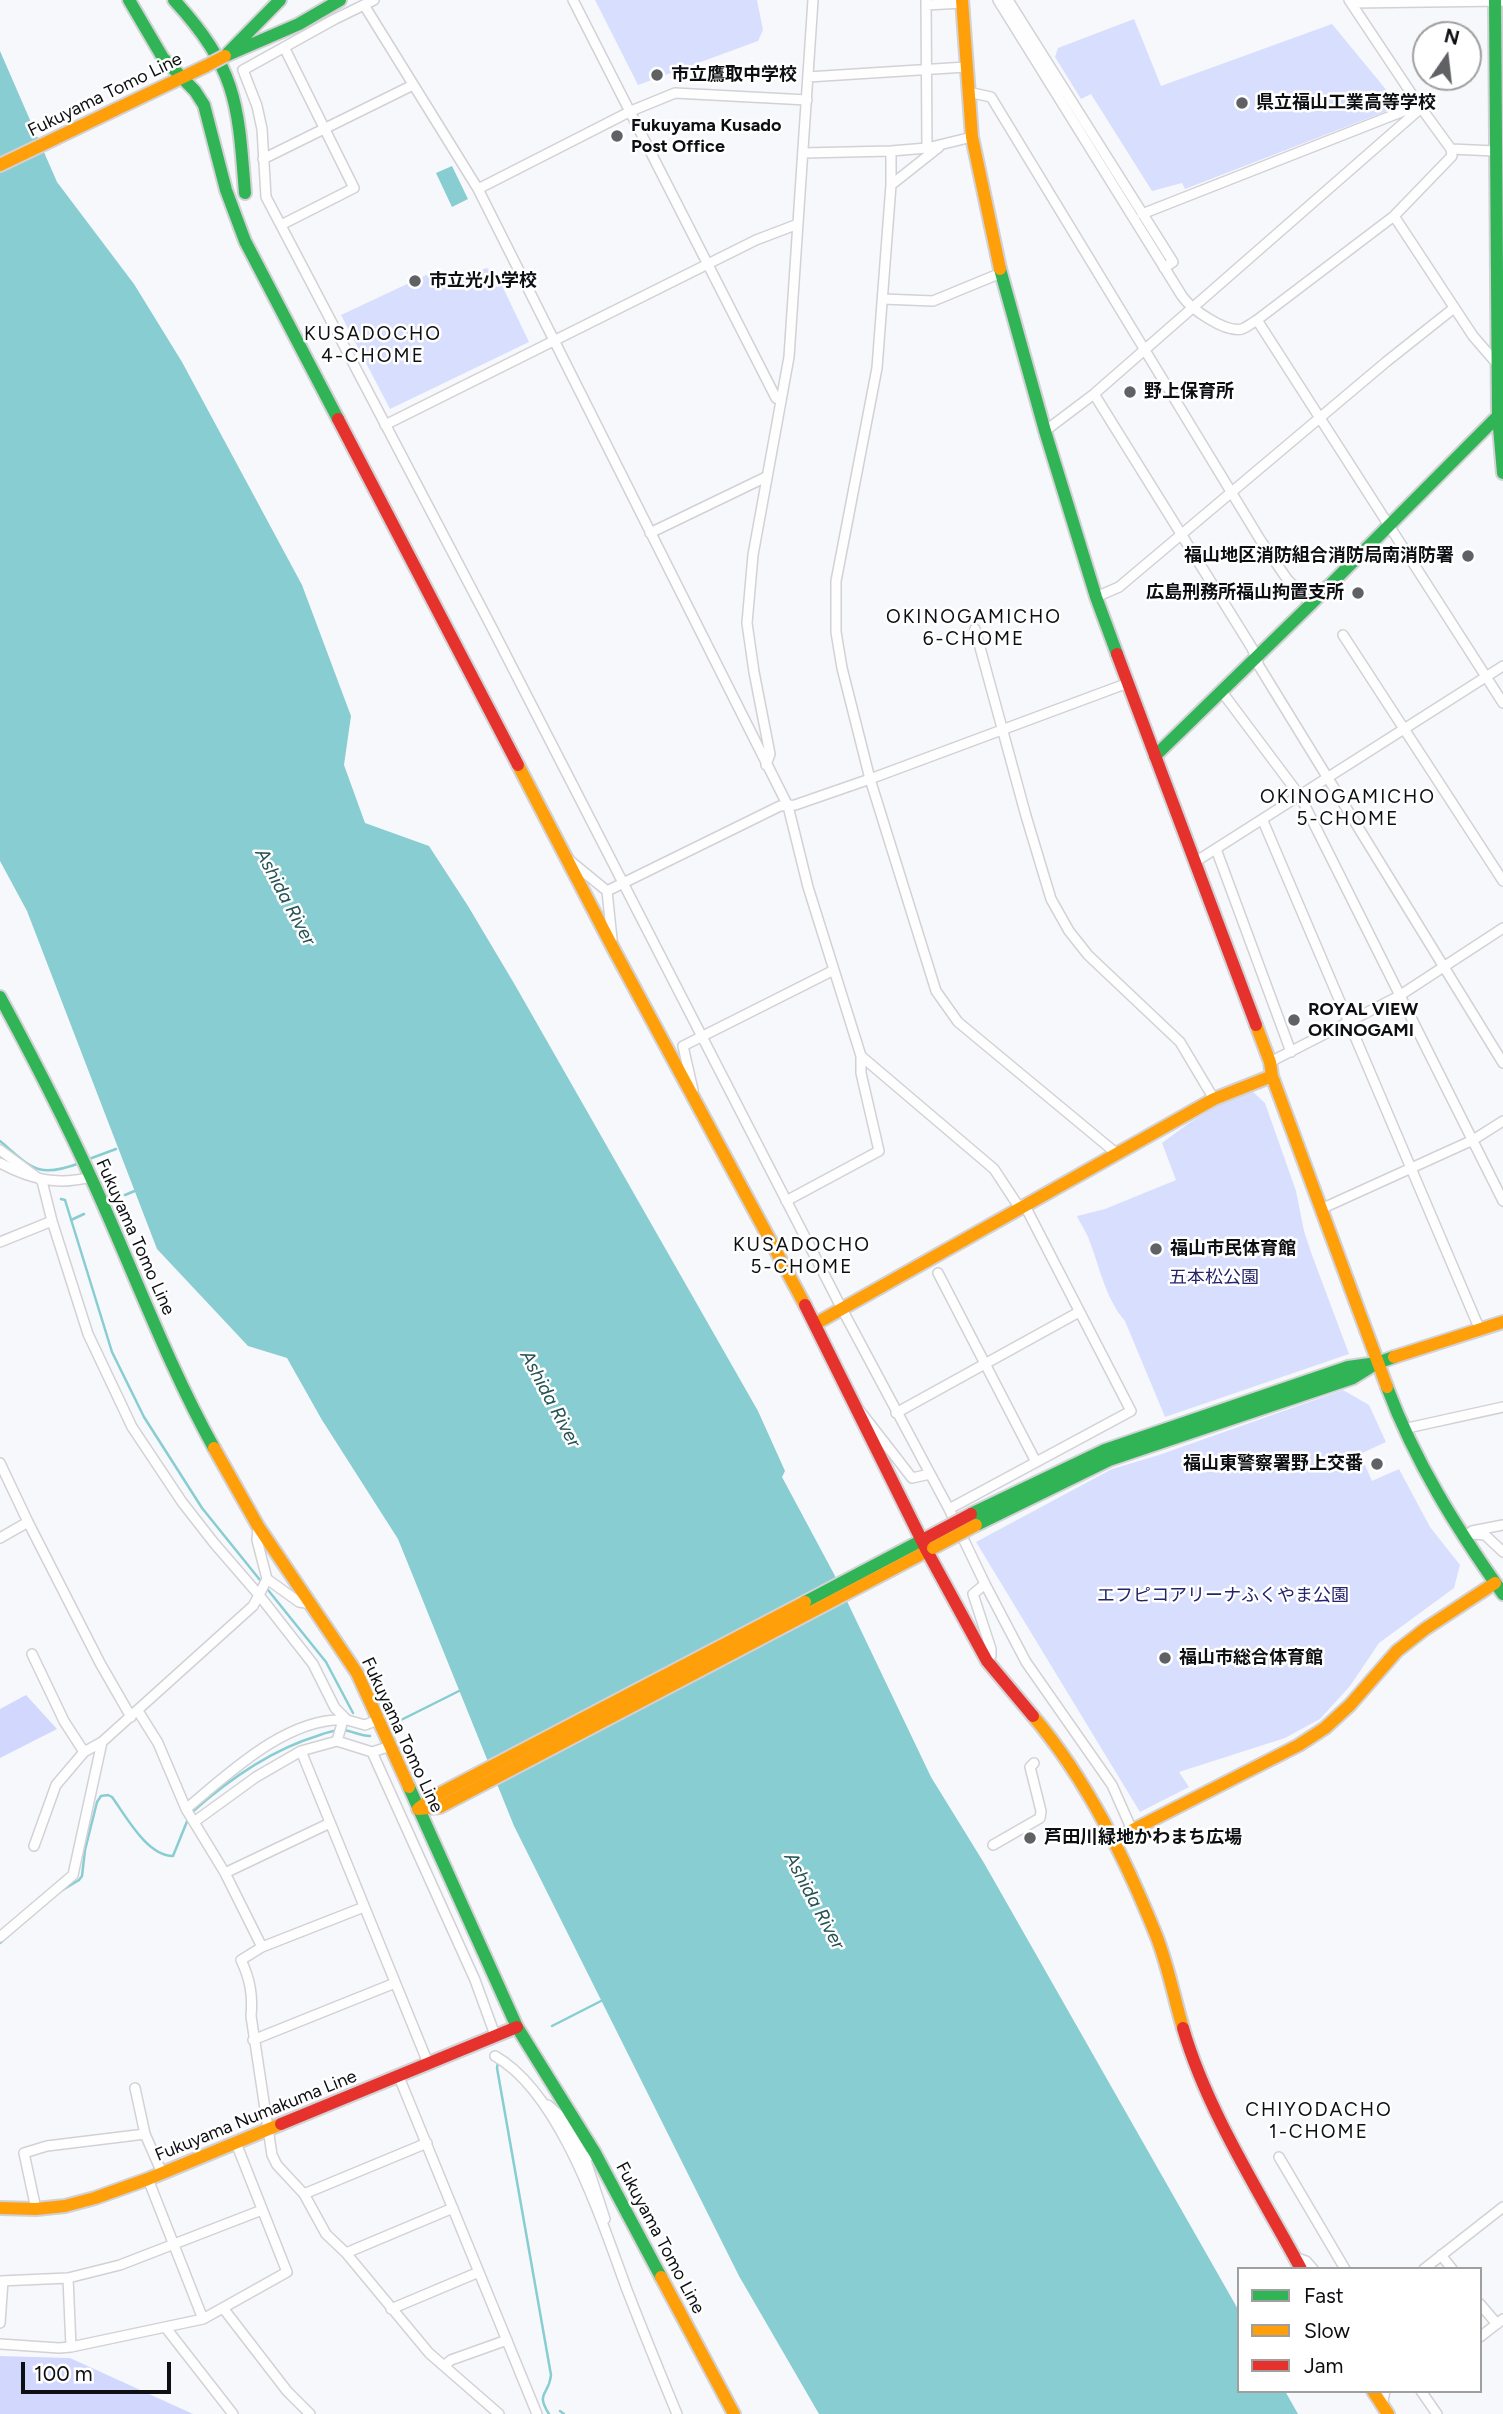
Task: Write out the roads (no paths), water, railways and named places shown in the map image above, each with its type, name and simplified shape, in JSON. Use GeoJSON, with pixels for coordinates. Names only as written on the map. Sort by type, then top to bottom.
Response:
{"type":"FeatureCollection","features":[{"type":"Feature","properties":{"kind":"street"},"geometry":{"type":"LineString","coordinates":[[129,0],[170,68],[183,77],[204,105],[226,190],[245,241],[613,948],[815,1324],[923,1546],[987,1661],[1050,1736],[1091,1797],[1157,1937],[1191,2055],[1215,2109],[1300,2267]]}},
{"type":"Feature","properties":{"kind":"street"},"geometry":{"type":"LineString","coordinates":[[174,0],[207,38],[227,74],[235,105],[245,193]]}},
{"type":"Feature","properties":{"kind":"street","name":"Fukuyama Tomo Line"},"geometry":{"type":"LineString","coordinates":[[225,56],[280,0]]}},
{"type":"Feature","properties":{"kind":"street","name":"Fukuyama Tomo Line"},"geometry":{"type":"LineString","coordinates":[[0,165],[225,56],[299,24],[340,0]]}},
{"type":"Feature","properties":{"kind":"street"},"geometry":{"type":"LineString","coordinates":[[374,0],[243,70],[257,106],[262,129],[266,197],[1026,1662],[1112,1785],[1132,1830]]}},
{"type":"Feature","properties":{"kind":"street"},"geometry":{"type":"LineString","coordinates":[[573,0],[776,398],[781,401]]}},
{"type":"Feature","properties":{"kind":"street"},"geometry":{"type":"LineString","coordinates":[[766,765],[770,754],[747,623],[753,555],[789,357],[813,0]]}},
{"type":"Feature","properties":{"kind":"street"},"geometry":{"type":"LineString","coordinates":[[998,0],[1191,308],[1231,329],[1243,328],[1257,320],[1394,216],[1452,156],[1451,149],[1350,1]]}},
{"type":"Feature","properties":{"kind":"street"},"geometry":{"type":"LineString","coordinates":[[1008,0],[1172,262],[1164,268]]}},
{"type":"Feature","properties":{"kind":"street"},"geometry":{"type":"LineString","coordinates":[[927,148],[926,2],[962,1],[972,137],[1001,273],[1045,431],[1096,597],[1270,1062],[1272,1076],[1403,1429],[1460,1533],[1499,1581],[1503,1594]]}},
{"type":"Feature","properties":{"kind":"street"},"geometry":{"type":"LineString","coordinates":[[1350,1],[1498,1],[1495,151],[1503,473]]}},
{"type":"Feature","properties":{"kind":"street"},"geometry":{"type":"LineString","coordinates":[[364,5],[478,189],[788,806],[808,887],[861,1056],[861,1073],[879,1151],[786,1201]]}},
{"type":"Feature","properties":{"kind":"street"},"geometry":{"type":"LineString","coordinates":[[281,225],[354,187],[284,47]]}},
{"type":"Feature","properties":{"kind":"street"},"geometry":{"type":"LineString","coordinates":[[808,77],[966,67]]}},
{"type":"Feature","properties":{"kind":"street"},"geometry":{"type":"LineString","coordinates":[[263,159],[413,85]]}},
{"type":"Feature","properties":{"kind":"street"},"geometry":{"type":"LineString","coordinates":[[968,92],[991,97],[1232,493],[1287,579],[1311,604]]}},
{"type":"Feature","properties":{"kind":"street"},"geometry":{"type":"LineString","coordinates":[[478,189],[631,111],[674,93],[807,100]]}},
{"type":"Feature","properties":{"kind":"street"},"geometry":{"type":"LineString","coordinates":[[1142,214],[1420,107]]}},
{"type":"Feature","properties":{"kind":"street"},"geometry":{"type":"LineString","coordinates":[[1045,431],[1094,394],[1420,107]]}},
{"type":"Feature","properties":{"kind":"street"},"geometry":{"type":"LineString","coordinates":[[803,153],[927,148],[972,137]]}},
{"type":"Feature","properties":{"kind":"street"},"geometry":{"type":"LineString","coordinates":[[891,185],[941,146]]}},
{"type":"Feature","properties":{"kind":"street"},"geometry":{"type":"LineString","coordinates":[[1451,149],[1495,151]]}},
{"type":"Feature","properties":{"kind":"street"},"geometry":{"type":"LineString","coordinates":[[891,151],[891,185],[877,368],[836,581],[836,632],[842,668],[870,779],[928,971],[945,1006],[958,1022],[1116,1153]]}},
{"type":"Feature","properties":{"kind":"street"},"geometry":{"type":"LineString","coordinates":[[1394,216],[1473,336],[1501,370]]}},
{"type":"Feature","properties":{"kind":"street"},"geometry":{"type":"LineString","coordinates":[[385,425],[756,240],[798,224]]}},
{"type":"Feature","properties":{"kind":"street"},"geometry":{"type":"LineString","coordinates":[[883,299],[933,301],[1001,273]]}},
{"type":"Feature","properties":{"kind":"street"},"geometry":{"type":"LineString","coordinates":[[1096,597],[1119,587],[1454,308]]}},
{"type":"Feature","properties":{"kind":"street"},"geometry":{"type":"LineString","coordinates":[[1257,320],[1503,703]]}},
{"type":"Feature","properties":{"kind":"street"},"geometry":{"type":"LineString","coordinates":[[1094,394],[1503,1063]]}},
{"type":"Feature","properties":{"kind":"street"},"geometry":{"type":"LineString","coordinates":[[1155,756],[1390,526],[1500,412]]}},
{"type":"Feature","properties":{"kind":"street"},"geometry":{"type":"LineString","coordinates":[[650,533],[766,477]]}},
{"type":"Feature","properties":{"kind":"street"},"geometry":{"type":"LineString","coordinates":[[975,629],[1051,899],[1069,931],[1088,955],[1180,1042],[1214,1099]]}},
{"type":"Feature","properties":{"kind":"street"},"geometry":{"type":"LineString","coordinates":[[1343,635],[1503,881]]}},
{"type":"Feature","properties":{"kind":"street"},"geometry":{"type":"LineString","coordinates":[[1195,862],[1503,666]]}},
{"type":"Feature","properties":{"kind":"street"},"geometry":{"type":"LineString","coordinates":[[607,891],[780,806],[795,805],[870,779],[1128,683]]}},
{"type":"Feature","properties":{"kind":"street"},"geometry":{"type":"LineString","coordinates":[[1222,692],[1300,796],[1503,1201]]}},
{"type":"Feature","properties":{"kind":"street"},"geometry":{"type":"LineString","coordinates":[[1263,821],[1480,1330]]}},
{"type":"Feature","properties":{"kind":"street"},"geometry":{"type":"LineString","coordinates":[[1216,849],[1291,1052]]}},
{"type":"Feature","properties":{"kind":"street"},"geometry":{"type":"LineString","coordinates":[[567,858],[607,891],[613,948]]}},
{"type":"Feature","properties":{"kind":"street"},"geometry":{"type":"LineString","coordinates":[[1270,1062],[1399,996],[1503,928]]}},
{"type":"Feature","properties":{"kind":"street"},"geometry":{"type":"LineString","coordinates":[[697,1106],[683,1046],[834,970]]}},
{"type":"Feature","properties":{"kind":"street","name":"Fukuyama Tomo Line"},"geometry":{"type":"LineString","coordinates":[[0,997],[40,1071],[85,1167],[186,1397],[258,1527],[357,1673],[517,2027],[734,2414]]}},
{"type":"Feature","properties":{"kind":"street"},"geometry":{"type":"LineString","coordinates":[[861,1056],[995,1169],[1022,1206],[1131,1411],[948,1508]]}},
{"type":"Feature","properties":{"kind":"street"},"geometry":{"type":"LineString","coordinates":[[815,1324],[1214,1099],[1272,1076]]}},
{"type":"Feature","properties":{"kind":"street"},"geometry":{"type":"LineString","coordinates":[[1321,1209],[1473,1140],[1503,1121]]}},
{"type":"Feature","properties":{"kind":"street"},"geometry":{"type":"LineString","coordinates":[[0,1150],[42,1181],[88,1334],[132,1427],[182,1502],[214,1543],[260,1594],[313,1664],[344,1721]]}},
{"type":"Feature","properties":{"kind":"street"},"geometry":{"type":"LineString","coordinates":[[0,1163],[42,1181],[73,1182],[85,1167]]}},
{"type":"Feature","properties":{"kind":"street"},"geometry":{"type":"LineString","coordinates":[[0,1242],[52,1221]]}},
{"type":"Feature","properties":{"kind":"street"},"geometry":{"type":"LineString","coordinates":[[938,1273],[1036,1462]]}},
{"type":"Feature","properties":{"kind":"street"},"geometry":{"type":"LineString","coordinates":[[896,1413],[1079,1312]]}},
{"type":"Feature","properties":{"kind":"street"},"geometry":{"type":"LineString","coordinates":[[418,1809],[973,1520],[1109,1460],[1353,1378],[1377,1363],[1503,1322]]}},
{"type":"Feature","properties":{"kind":"street"},"geometry":{"type":"LineString","coordinates":[[850,1399],[912,1478],[930,1474]]}},
{"type":"Feature","properties":{"kind":"street"},"geometry":{"type":"LineString","coordinates":[[1403,1429],[1503,1407]]}},
{"type":"Feature","properties":{"kind":"street"},"geometry":{"type":"LineString","coordinates":[[0,1463],[100,1663],[134,1714],[158,1743],[190,1816],[225,1873],[262,1947]]}},
{"type":"Feature","properties":{"kind":"street"},"geometry":{"type":"LineString","coordinates":[[0,1538],[28,1522]]}},
{"type":"Feature","properties":{"kind":"street"},"geometry":{"type":"LineString","coordinates":[[1460,1533],[1503,1525]]}},
{"type":"Feature","properties":{"kind":"street"},"geometry":{"type":"LineString","coordinates":[[34,1846],[56,1784],[84,1752],[102,1742],[253,1606],[266,1581],[257,1540],[258,1527]]}},
{"type":"Feature","properties":{"kind":"street"},"geometry":{"type":"LineString","coordinates":[[1460,1533],[1485,1535],[1503,1552]]}},
{"type":"Feature","properties":{"kind":"street"},"geometry":{"type":"LineString","coordinates":[[266,1581],[299,1602],[312,1604]]}},
{"type":"Feature","properties":{"kind":"street"},"geometry":{"type":"LineString","coordinates":[[1113,1840],[1299,1745],[1325,1728],[1350,1705],[1397,1651],[1425,1629],[1499,1581]]}},
{"type":"Feature","properties":{"kind":"street"},"geometry":{"type":"LineString","coordinates":[[985,1584],[973,1594],[991,1650],[987,1661]]}},
{"type":"Feature","properties":{"kind":"street"},"geometry":{"type":"LineString","coordinates":[[33,1654],[64,1721],[84,1752]]}},
{"type":"Feature","properties":{"kind":"street"},"geometry":{"type":"LineString","coordinates":[[190,1816],[243,1761],[277,1739],[328,1721],[365,1725],[380,1719]]}},
{"type":"Feature","properties":{"kind":"street"},"geometry":{"type":"LineString","coordinates":[[338,1739],[344,1721]]}},
{"type":"Feature","properties":{"kind":"street"},"geometry":{"type":"LineString","coordinates":[[190,1816],[301,1751],[338,1739],[372,1752],[391,1746]]}},
{"type":"Feature","properties":{"kind":"street"},"geometry":{"type":"LineString","coordinates":[[0,1937],[73,1875],[102,1742]]}},
{"type":"Feature","properties":{"kind":"street"},"geometry":{"type":"LineString","coordinates":[[301,1751],[428,2063]]}},
{"type":"Feature","properties":{"kind":"street"},"geometry":{"type":"LineString","coordinates":[[372,1752],[475,1980],[495,2035]]}},
{"type":"Feature","properties":{"kind":"street"},"geometry":{"type":"LineString","coordinates":[[993,1845],[1040,1818],[1041,1811],[1030,1767],[1034,1763]]}},
{"type":"Feature","properties":{"kind":"street"},"geometry":{"type":"LineString","coordinates":[[225,1873],[330,1823]]}},
{"type":"Feature","properties":{"kind":"street"},"geometry":{"type":"LineString","coordinates":[[364,1907],[262,1947],[241,1960],[249,1977],[253,1998],[250,2016],[272,2155],[277,2165],[304,2194],[326,2234],[346,2253],[429,2353],[499,2414]]}},
{"type":"Feature","properties":{"kind":"street"},"geometry":{"type":"LineString","coordinates":[[253,2040],[395,1983]]}},
{"type":"Feature","properties":{"kind":"street","name":"Fukuyama Numakuma Line"},"geometry":{"type":"LineString","coordinates":[[0,2208],[36,2209],[79,2203],[148,2179],[517,2027]]}},
{"type":"Feature","properties":{"kind":"street"},"geometry":{"type":"LineString","coordinates":[[499,2058],[559,2115],[590,2155],[607,2235]]}},
{"type":"Feature","properties":{"kind":"street"},"geometry":{"type":"LineString","coordinates":[[399,2077],[537,2414]]}},
{"type":"Feature","properties":{"kind":"street"},"geometry":{"type":"LineString","coordinates":[[135,2088],[145,2134],[162,2173]]}},
{"type":"Feature","properties":{"kind":"street"},"geometry":{"type":"LineString","coordinates":[[539,2097],[581,2169],[677,2414]]}},
{"type":"Feature","properties":{"kind":"street"},"geometry":{"type":"LineString","coordinates":[[36,2209],[24,2153],[47,2146],[145,2134]]}},
{"type":"Feature","properties":{"kind":"street"},"geometry":{"type":"LineString","coordinates":[[0,2344],[71,2347],[203,2319],[287,2272],[236,2143]]}},
{"type":"Feature","properties":{"kind":"street"},"geometry":{"type":"LineString","coordinates":[[304,2194],[427,2143]]}},
{"type":"Feature","properties":{"kind":"street"},"geometry":{"type":"LineString","coordinates":[[1279,2157],[1344,2267]]}},
{"type":"Feature","properties":{"kind":"street"},"geometry":{"type":"LineString","coordinates":[[148,2179],[203,2319]]}},
{"type":"Feature","properties":{"kind":"street"},"geometry":{"type":"LineString","coordinates":[[1426,2267],[1503,2207]]}},
{"type":"Feature","properties":{"kind":"street"},"geometry":{"type":"LineString","coordinates":[[346,2253],[453,2208]]}},
{"type":"Feature","properties":{"kind":"street"},"geometry":{"type":"LineString","coordinates":[[0,2323],[1,2281],[68,2278],[120,2265],[262,2210]]}},
{"type":"Feature","properties":{"kind":"street"},"geometry":{"type":"LineString","coordinates":[[1441,2255],[1450,2267]]}},
{"type":"Feature","properties":{"kind":"street"},"geometry":{"type":"LineString","coordinates":[[1294,2257],[1306,2261],[1310,2267]]}},
{"type":"Feature","properties":{"kind":"street"},"geometry":{"type":"LineString","coordinates":[[391,2309],[479,2272]]}},
{"type":"Feature","properties":{"kind":"street"},"geometry":{"type":"LineString","coordinates":[[68,2278],[71,2347]]}},
{"type":"Feature","properties":{"kind":"street"},"geometry":{"type":"LineString","coordinates":[[1482,2306],[1500,2322],[1482,2336]]}},
{"type":"Feature","properties":{"kind":"street"},"geometry":{"type":"LineString","coordinates":[[223,2308],[287,2391],[310,2414]]}},
{"type":"Feature","properties":{"kind":"street"},"geometry":{"type":"LineString","coordinates":[[166,2328],[233,2414]]}},
{"type":"Feature","properties":{"kind":"street"},"geometry":{"type":"LineString","coordinates":[[445,2365],[507,2340]]}},
{"type":"Feature","properties":{"kind":"street"},"geometry":{"type":"LineString","coordinates":[[1374,2393],[1385,2410]]}},
{"type":"Feature","properties":{"kind":"street"},"geometry":{"type":"LineString","coordinates":[[1422,2393],[1437,2414]]}},
{"type":"Feature","properties":{"kind":"water","name":"Ashida River"},"geometry":{"type":"Polygon","coordinates":[[[0,51],[57,182],[134,284],[182,362],[302,585],[351,716],[344,765],[365,823],[429,846],[515,985],[758,1411],[785,1471],[782,1477],[834,1574],[931,1777],[984,1863],[1237,2307],[1237,2393],[1286,2393],[1298,2414],[819,2414],[739,2276],[514,1826],[398,1539],[322,1420],[287,1358],[248,1346],[157,1249],[27,911],[0,861],[0,51]]]}},
{"type":"Feature","properties":{"kind":"water"},"geometry":{"type":"Polygon","coordinates":[[[452,166],[468,199],[452,207],[436,173],[452,166]]]}},
{"type":"Feature","properties":{"kind":"waterway"},"geometry":{"type":"LineString","coordinates":[[0,1141],[36,1168],[54,1170],[80,1163]]}},
{"type":"Feature","properties":{"kind":"waterway"},"geometry":{"type":"LineString","coordinates":[[89,1159],[116,1149]]}},
{"type":"Feature","properties":{"kind":"waterway"},"geometry":{"type":"LineString","coordinates":[[125,1195],[137,1190]]}},
{"type":"Feature","properties":{"kind":"waterway"},"geometry":{"type":"LineString","coordinates":[[61,1199],[65,1200],[112,1352],[144,1417],[202,1508],[326,1662],[353,1713]]}},
{"type":"Feature","properties":{"kind":"waterway"},"geometry":{"type":"LineString","coordinates":[[71,1220],[84,1214]]}},
{"type":"Feature","properties":{"kind":"waterway"},"geometry":{"type":"LineString","coordinates":[[399,1721],[461,1690]]}},
{"type":"Feature","properties":{"kind":"waterway"},"geometry":{"type":"LineString","coordinates":[[191,1813],[219,1789],[283,1749],[337,1730],[370,1736]]}},
{"type":"Feature","properties":{"kind":"waterway"},"geometry":{"type":"LineString","coordinates":[[61,1891],[82,1876],[85,1850],[97,1802],[101,1796],[112,1797],[138,1834],[163,1854],[173,1856],[188,1819]]}},
{"type":"Feature","properties":{"kind":"waterway"},"geometry":{"type":"LineString","coordinates":[[0,1943],[8,1936]]}},
{"type":"Feature","properties":{"kind":"waterway"},"geometry":{"type":"LineString","coordinates":[[552,2026],[601,2001]]}},
{"type":"Feature","properties":{"kind":"waterway"},"geometry":{"type":"LineString","coordinates":[[498,2062],[551,2375],[543,2398],[549,2414]]}},
{"type":"Feature","properties":{"kind":"waterway"},"geometry":{"type":"LineString","coordinates":[[560,2411],[564,2414]]}},
{"type":"Feature","properties":{"kind":"place","name":"市立鷹取中学校"},"geometry":{"type":"Point","coordinates":[657,75]}},
{"type":"Feature","properties":{"kind":"place","name":"県立福山工業高等学校"},"geometry":{"type":"Point","coordinates":[1242,103]}},
{"type":"Feature","properties":{"kind":"place","name":"Fukuyama Kusado Post Office"},"geometry":{"type":"Point","coordinates":[617,136]}},
{"type":"Feature","properties":{"kind":"place","name":"市立光小学校"},"geometry":{"type":"Point","coordinates":[415,281]}},
{"type":"Feature","properties":{"kind":"place","name":"野上保育所"},"geometry":{"type":"Point","coordinates":[1130,392]}},
{"type":"Feature","properties":{"kind":"place","name":"福山地区消防組合消防局南消防署"},"geometry":{"type":"Point","coordinates":[1468,556]}},
{"type":"Feature","properties":{"kind":"place","name":"広島刑務所福山拘置支所"},"geometry":{"type":"Point","coordinates":[1358,593]}},
{"type":"Feature","properties":{"kind":"place","name":"ROYAL VIEW OKINOGAMI"},"geometry":{"type":"Point","coordinates":[1294,1020]}},
{"type":"Feature","properties":{"kind":"place","name":"福山市民体育館"},"geometry":{"type":"Point","coordinates":[1156,1249]}},
{"type":"Feature","properties":{"kind":"place","name":"福山東警察署野上交番"},"geometry":{"type":"Point","coordinates":[1377,1464]}},
{"type":"Feature","properties":{"kind":"place","name":"福山市総合体育館"},"geometry":{"type":"Point","coordinates":[1165,1658]}},
{"type":"Feature","properties":{"kind":"place","name":"芦田川緑地かわまち広場"},"geometry":{"type":"Point","coordinates":[1030,1838]}},
{"type":"Feature","properties":{"kind":"district","name":"KUSADOCHO 4-CHOME"},"geometry":{"type":"Point","coordinates":[373,345]}},
{"type":"Feature","properties":{"kind":"district","name":"OKINOGAMICHO 6-CHOME"},"geometry":{"type":"Point","coordinates":[974,628]}},
{"type":"Feature","properties":{"kind":"district","name":"OKINOGAMICHO 5-CHOME"},"geometry":{"type":"Point","coordinates":[1348,808]}},
{"type":"Feature","properties":{"kind":"district","name":"KUSADOCHO 5-CHOME"},"geometry":{"type":"Point","coordinates":[802,1256]}},
{"type":"Feature","properties":{"kind":"district","name":"CHIYODACHO 1-CHOME"},"geometry":{"type":"Point","coordinates":[1319,2121]}},
{"type":"Feature","properties":{"kind":"park label","name":"五本松公園"},"geometry":{"type":"Point","coordinates":[1214,1278]}},
{"type":"Feature","properties":{"kind":"park label","name":"エフピコアリーナふくやま公園"},"geometry":{"type":"Point","coordinates":[1223,1596]}}]}
